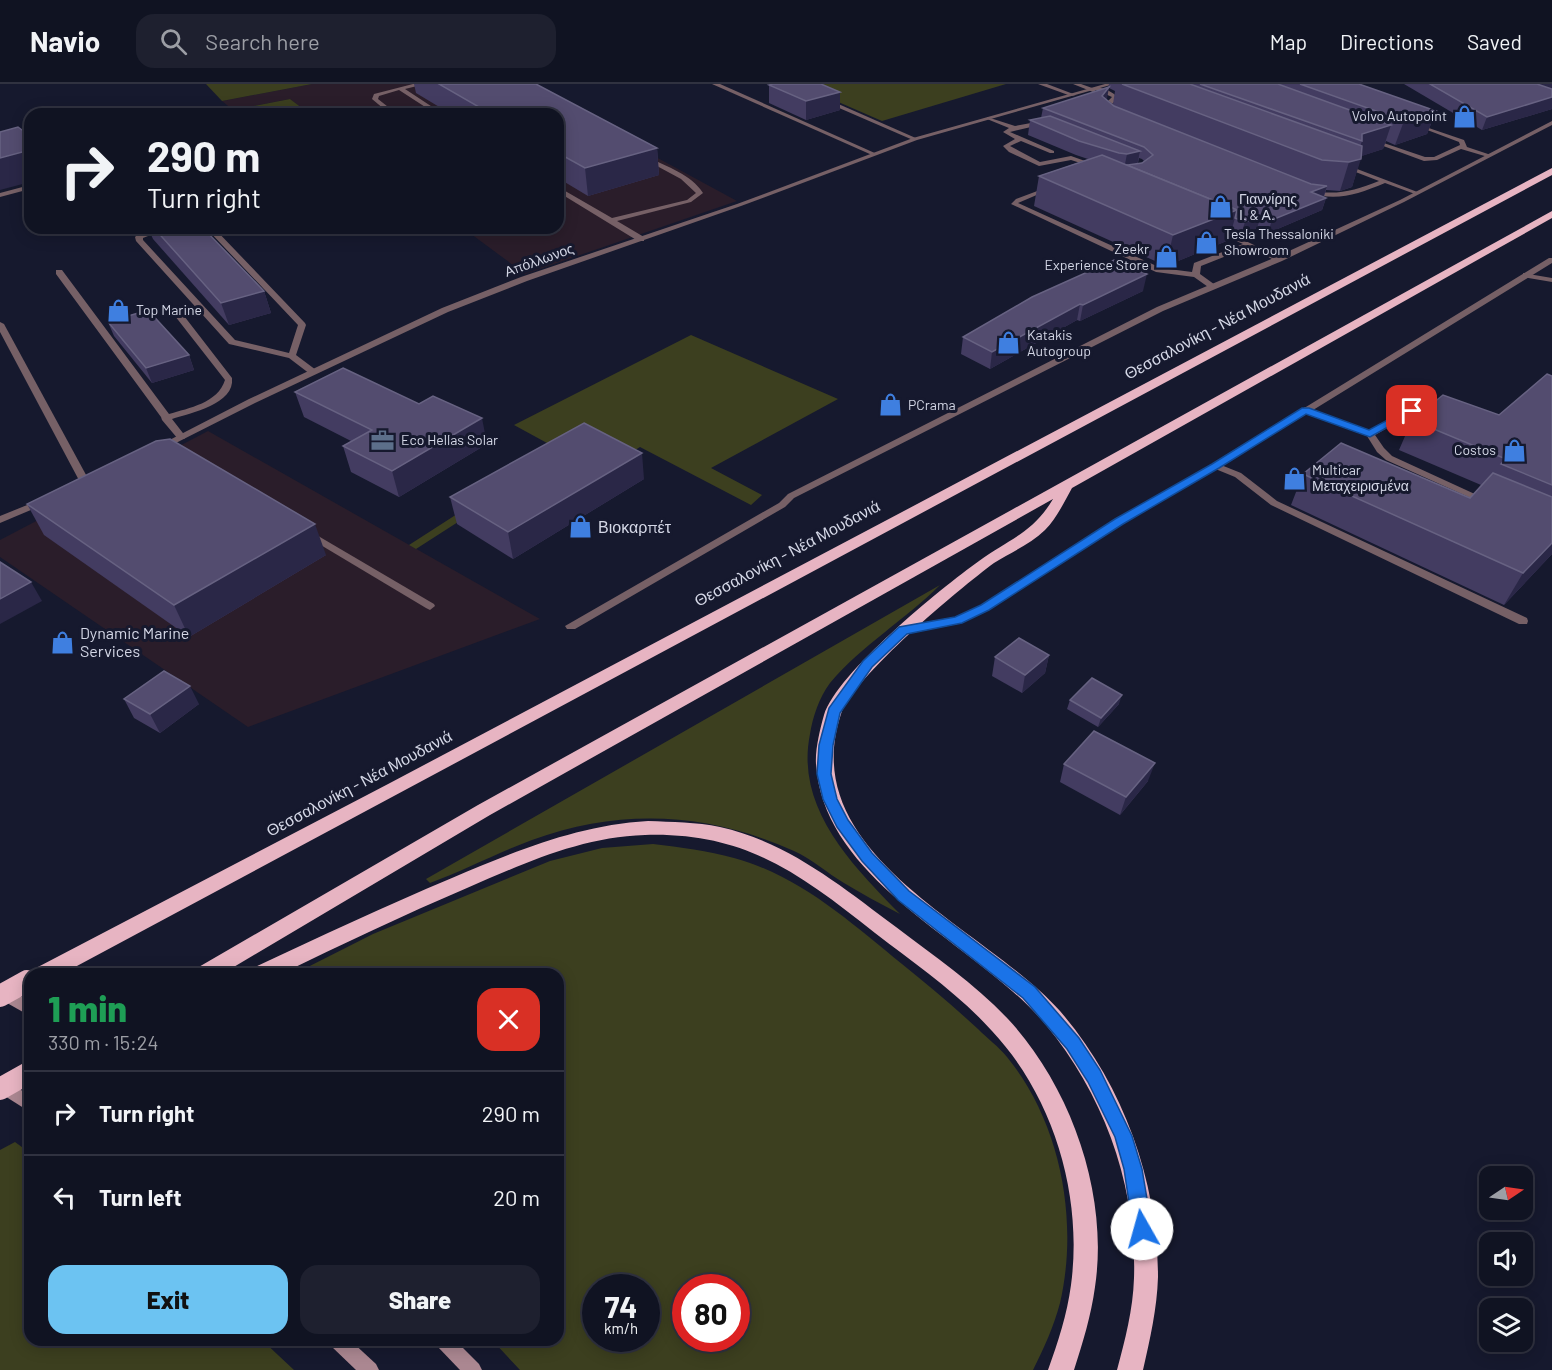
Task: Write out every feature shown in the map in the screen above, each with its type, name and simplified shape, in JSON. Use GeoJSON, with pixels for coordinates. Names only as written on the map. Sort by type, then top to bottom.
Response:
{"type":"FeatureCollection","features":[{"type":"Feature","properties":{"kind":"highway","name":"Θεσσαλονίκη - Νέα Μουδανιά"},"geometry":{"type":"LineString","coordinates":[[54,968],[1552,171]]}},
{"type":"Feature","properties":{"kind":"highway"},"geometry":{"type":"LineString","coordinates":[[214,968],[484,810],[1552,214]]}},
{"type":"Feature","properties":{"kind":"highway"},"geometry":{"type":"LineString","coordinates":[[1068,484],[1040,527],[990,560],[903,630],[868,664],[834,712],[826,745],[824,774],[830,799],[842,823],[867,857],[903,896],[1007,974],[1053,1018],[1073,1044],[1105,1096],[1123,1136],[1133,1169],[1142,1229],[1143,1312],[1130,1370]]}},
{"type":"Feature","properties":{"kind":"highway"},"geometry":{"type":"LineString","coordinates":[[273,968],[500,865],[534,851],[585,835],[644,828],[685,828],[734,836],[779,854],[829,887],[939,972],[988,1014],[1011,1038],[1046,1091],[1059,1117],[1079,1176],[1087,1249],[1078,1315],[1061,1370]]}},
{"type":"Feature","properties":{"kind":"highway"},"geometry":{"type":"LineString","coordinates":[[0,993],[24,983]]}},
{"type":"Feature","properties":{"kind":"highway"},"geometry":{"type":"LineString","coordinates":[[0,1087],[24,1075]]}},
{"type":"Feature","properties":{"kind":"main road"},"geometry":{"type":"LineString","coordinates":[[0,993],[24,1006]]}},
{"type":"Feature","properties":{"kind":"main road"},"geometry":{"type":"LineString","coordinates":[[0,1087],[24,1101]]}},
{"type":"Feature","properties":{"kind":"main road"},"geometry":{"type":"LineString","coordinates":[[344,1346],[370,1370]]}},
{"type":"Feature","properties":{"kind":"main road"},"geometry":{"type":"LineString","coordinates":[[449,1346],[473,1370]]}},
{"type":"Feature","properties":{"kind":"street"},"geometry":{"type":"LineString","coordinates":[[386,108],[375,99],[376,95],[422,84]]}},
{"type":"Feature","properties":{"kind":"street"},"geometry":{"type":"LineString","coordinates":[[715,84],[874,154]]}},
{"type":"Feature","properties":{"kind":"street"},"geometry":{"type":"LineString","coordinates":[[1041,84],[1073,95]]}},
{"type":"Feature","properties":{"kind":"street"},"geometry":{"type":"LineString","coordinates":[[1076,84],[1114,96],[1115,98],[1105,107],[1115,114]]}},
{"type":"Feature","properties":{"kind":"street","name":"Απόλλωνος"},"geometry":{"type":"LineString","coordinates":[[155,450],[445,310],[524,279],[739,205],[915,139],[1111,84]]}},
{"type":"Feature","properties":{"kind":"street"},"geometry":{"type":"LineString","coordinates":[[400,88],[431,108]]}},
{"type":"Feature","properties":{"kind":"street"},"geometry":{"type":"LineString","coordinates":[[821,98],[915,139]]}},
{"type":"Feature","properties":{"kind":"street"},"geometry":{"type":"LineString","coordinates":[[988,118],[1014,128]]}},
{"type":"Feature","properties":{"kind":"street"},"geometry":{"type":"LineString","coordinates":[[571,626],[782,505],[791,496],[1160,309],[1279,259],[1417,193],[1552,123]]}},
{"type":"Feature","properties":{"kind":"street"},"geometry":{"type":"LineString","coordinates":[[1052,152],[1006,133],[1014,128],[1038,124],[1059,130]]}},
{"type":"Feature","properties":{"kind":"street"},"geometry":{"type":"LineString","coordinates":[[1363,138],[1424,159],[1435,159],[1464,146],[1462,141],[1413,124]]}},
{"type":"Feature","properties":{"kind":"street"},"geometry":{"type":"LineString","coordinates":[[1021,139],[1006,146],[1011,151],[1039,164],[1071,158],[1104,169]]}},
{"type":"Feature","properties":{"kind":"street"},"geometry":{"type":"LineString","coordinates":[[1460,147],[1488,155]]}},
{"type":"Feature","properties":{"kind":"street"},"geometry":{"type":"LineString","coordinates":[[609,221],[689,201],[700,193],[697,187],[689,182],[639,155]]}},
{"type":"Feature","properties":{"kind":"street"},"geometry":{"type":"LineString","coordinates":[[1330,161],[1417,193]]}},
{"type":"Feature","properties":{"kind":"street"},"geometry":{"type":"LineString","coordinates":[[1299,188],[1336,198],[1385,181]]}},
{"type":"Feature","properties":{"kind":"street"},"geometry":{"type":"LineString","coordinates":[[1060,185],[1018,200],[1014,204],[1159,270],[1176,274],[1196,274],[1214,287]]}},
{"type":"Feature","properties":{"kind":"street"},"geometry":{"type":"LineString","coordinates":[[0,195],[24,189]]}},
{"type":"Feature","properties":{"kind":"street"},"geometry":{"type":"LineString","coordinates":[[564,193],[641,239]]}},
{"type":"Feature","properties":{"kind":"street"},"geometry":{"type":"LineString","coordinates":[[1211,227],[1279,259]]}},
{"type":"Feature","properties":{"kind":"street"},"geometry":{"type":"LineString","coordinates":[[143,234],[139,237],[140,241],[231,342],[292,356],[313,372]]}},
{"type":"Feature","properties":{"kind":"street"},"geometry":{"type":"LineString","coordinates":[[216,234],[302,325],[292,356]]}},
{"type":"Feature","properties":{"kind":"street"},"geometry":{"type":"LineString","coordinates":[[1196,274],[1197,266],[1249,244]]}},
{"type":"Feature","properties":{"kind":"street"},"geometry":{"type":"LineString","coordinates":[[903,630],[958,620],[985,608],[1119,521],[1215,466],[1552,260]]}},
{"type":"Feature","properties":{"kind":"street"},"geometry":{"type":"LineString","coordinates":[[60,272],[181,437]]}},
{"type":"Feature","properties":{"kind":"street"},"geometry":{"type":"LineString","coordinates":[[1526,275],[1552,280]]}},
{"type":"Feature","properties":{"kind":"street"},"geometry":{"type":"LineString","coordinates":[[165,418],[224,394],[229,380],[178,314]]}},
{"type":"Feature","properties":{"kind":"street"},"geometry":{"type":"LineString","coordinates":[[0,324],[86,484]]}},
{"type":"Feature","properties":{"kind":"street"},"geometry":{"type":"LineString","coordinates":[[1305,410],[1370,434],[1380,450],[1389,458],[1499,507]]}},
{"type":"Feature","properties":{"kind":"street"},"geometry":{"type":"LineString","coordinates":[[1370,434],[1412,411],[1426,411],[1450,419]]}},
{"type":"Feature","properties":{"kind":"street"},"geometry":{"type":"LineString","coordinates":[[1215,466],[1238,475],[1274,503],[1523,621]]}},
{"type":"Feature","properties":{"kind":"street"},"geometry":{"type":"LineString","coordinates":[[75,488],[97,479]]}},
{"type":"Feature","properties":{"kind":"street"},"geometry":{"type":"LineString","coordinates":[[0,520],[54,497]]}},
{"type":"Feature","properties":{"kind":"street"},"geometry":{"type":"LineString","coordinates":[[296,526],[430,606]]}},
{"type":"Feature","properties":{"kind":"shaded area"},"geometry":{"type":"Polygon","coordinates":[[[312,84],[521,84],[737,201],[525,274],[471,234],[564,234],[564,108],[302,108],[290,99],[243,108],[231,108],[222,101],[312,84]]]}},
{"type":"Feature","properties":{"kind":"shaded area"},"geometry":{"type":"Polygon","coordinates":[[[208,431],[540,619],[248,727],[0,557],[0,540],[208,431]]]}},
{"type":"Feature","properties":{"kind":"green space"},"geometry":{"type":"Polygon","coordinates":[[[206,84],[312,84],[222,101],[206,84]]]}},
{"type":"Feature","properties":{"kind":"green space"},"geometry":{"type":"Polygon","coordinates":[[[797,84],[1006,84],[882,121],[797,84]]]}},
{"type":"Feature","properties":{"kind":"green space"},"geometry":{"type":"Polygon","coordinates":[[[290,99],[302,108],[243,108],[290,99]]]}},
{"type":"Feature","properties":{"kind":"green space"},"geometry":{"type":"Polygon","coordinates":[[[691,335],[838,399],[711,468],[762,495],[751,505],[640,447],[632,452],[595,434],[416,549],[409,545],[558,449],[514,425],[691,335]]]}},
{"type":"Feature","properties":{"kind":"green space"},"geometry":{"type":"Polygon","coordinates":[[[940,585],[842,669],[830,683],[817,707],[810,734],[808,761],[811,786],[819,811],[846,855],[900,914],[851,887],[794,851],[729,828],[664,819],[631,819],[565,830],[519,845],[430,883],[426,879],[940,585]]]}},
{"type":"Feature","properties":{"kind":"green space"},"geometry":{"type":"Polygon","coordinates":[[[653,844],[714,853],[758,866],[802,888],[863,932],[997,1046],[1026,1083],[1041,1112],[1053,1142],[1061,1174],[1066,1207],[1067,1239],[1060,1303],[1033,1370],[520,1370],[498,1346],[564,1346],[564,968],[306,968],[373,934],[550,861],[602,848],[653,844]]]}},
{"type":"Feature","properties":{"kind":"green space"},"geometry":{"type":"Polygon","coordinates":[[[15,1142],[24,1149],[24,1346],[268,1346],[294,1370],[0,1370],[0,1150],[15,1142]]]}},
{"type":"Feature","properties":{"kind":"building"},"geometry":{"type":"Polygon","coordinates":[[[439,84],[536,84],[657,148],[585,168],[564,156],[564,108],[481,108],[439,84]]]}},
{"type":"Feature","properties":{"kind":"building"},"geometry":{"type":"Polygon","coordinates":[[[821,84],[840,92],[806,101],[769,85],[821,84]]]}},
{"type":"Feature","properties":{"kind":"building"},"geometry":{"type":"Polygon","coordinates":[[[1122,84],[1190,84],[1362,146],[1361,159],[1349,162],[1322,160],[1122,84]]]}},
{"type":"Feature","properties":{"kind":"building"},"geometry":{"type":"Polygon","coordinates":[[[1200,84],[1278,84],[1391,125],[1362,134],[1362,141],[1200,84]]]}},
{"type":"Feature","properties":{"kind":"building"},"geometry":{"type":"Polygon","coordinates":[[[1300,84],[1359,84],[1436,111],[1404,121],[1300,84]]]}},
{"type":"Feature","properties":{"kind":"building"},"geometry":{"type":"Polygon","coordinates":[[[1430,84],[1537,84],[1552,89],[1552,97],[1487,117],[1430,84]]]}},
{"type":"Feature","properties":{"kind":"building"},"geometry":{"type":"Polygon","coordinates":[[[1109,87],[1102,96],[1114,106],[1311,184],[1327,186],[1311,192],[1326,198],[1272,220],[1261,216],[1245,222],[1235,218],[1237,210],[1127,165],[1142,163],[1153,155],[1144,147],[1043,108],[1109,87]]]}},
{"type":"Feature","properties":{"kind":"building"},"geometry":{"type":"Polygon","coordinates":[[[1050,116],[1140,151],[1119,153],[1079,141],[1030,120],[1050,116]]]}},
{"type":"Feature","properties":{"kind":"building"},"geometry":{"type":"Polygon","coordinates":[[[18,127],[24,132],[24,152],[0,158],[0,132],[18,127]]]}},
{"type":"Feature","properties":{"kind":"building"},"geometry":{"type":"Polygon","coordinates":[[[1102,155],[1237,210],[1173,235],[1039,176],[1102,155]]]}},
{"type":"Feature","properties":{"kind":"building"},"geometry":{"type":"Polygon","coordinates":[[[159,234],[209,234],[264,291],[221,303],[159,234]]]}},
{"type":"Feature","properties":{"kind":"building"},"geometry":{"type":"Polygon","coordinates":[[[1114,260],[1147,274],[1083,305],[1080,304],[992,352],[963,337],[1032,297],[1114,260]]]}},
{"type":"Feature","properties":{"kind":"building"},"geometry":{"type":"Polygon","coordinates":[[[148,310],[189,355],[146,368],[108,322],[148,310]]]}},
{"type":"Feature","properties":{"kind":"building"},"geometry":{"type":"Polygon","coordinates":[[[343,368],[419,404],[433,396],[482,418],[392,471],[343,446],[372,430],[295,392],[343,368]]]}},
{"type":"Feature","properties":{"kind":"building"},"geometry":{"type":"Polygon","coordinates":[[[1547,374],[1552,376],[1552,485],[1501,464],[1506,459],[1412,420],[1443,395],[1499,415],[1547,374]]]}},
{"type":"Feature","properties":{"kind":"building"},"geometry":{"type":"Polygon","coordinates":[[[584,423],[642,453],[508,532],[450,497],[584,423]]]}},
{"type":"Feature","properties":{"kind":"building"},"geometry":{"type":"Polygon","coordinates":[[[170,439],[315,524],[174,605],[27,504],[156,441],[170,439]]]}},
{"type":"Feature","properties":{"kind":"building"},"geometry":{"type":"Polygon","coordinates":[[[1341,443],[1470,498],[1493,473],[1552,497],[1552,543],[1523,573],[1303,474],[1341,443]]]}},
{"type":"Feature","properties":{"kind":"building"},"geometry":{"type":"Polygon","coordinates":[[[0,562],[31,582],[0,599],[0,562]]]}},
{"type":"Feature","properties":{"kind":"building"},"geometry":{"type":"Polygon","coordinates":[[[1019,638],[1049,655],[1025,675],[995,657],[1019,638]]]}},
{"type":"Feature","properties":{"kind":"building"},"geometry":{"type":"Polygon","coordinates":[[[164,671],[190,686],[150,714],[124,699],[164,671]]]}},
{"type":"Feature","properties":{"kind":"building"},"geometry":{"type":"Polygon","coordinates":[[[1092,678],[1122,695],[1101,718],[1070,700],[1092,678]]]}},
{"type":"Feature","properties":{"kind":"building"},"geometry":{"type":"Polygon","coordinates":[[[1094,731],[1155,763],[1126,797],[1064,764],[1094,731]]]}},
{"type":"Feature","properties":{"kind":"place","name":"Volvo Autopoint"},"geometry":{"type":"Point","coordinates":[1465,116]}},
{"type":"Feature","properties":{"kind":"place","name":"Γιαννίρης Ι. & Α."},"geometry":{"type":"Point","coordinates":[1221,207]}},
{"type":"Feature","properties":{"kind":"place","name":"Tesla Thessaloniki Showroom"},"geometry":{"type":"Point","coordinates":[1206,242]}},
{"type":"Feature","properties":{"kind":"place","name":"Zeekr Experience Store"},"geometry":{"type":"Point","coordinates":[1167,257]}},
{"type":"Feature","properties":{"kind":"place","name":"Top Marine"},"geometry":{"type":"Point","coordinates":[118,310]}},
{"type":"Feature","properties":{"kind":"place","name":"Katakis Autogroup"},"geometry":{"type":"Point","coordinates":[1009,343]}},
{"type":"Feature","properties":{"kind":"place","name":"PCrama"},"geometry":{"type":"Point","coordinates":[890,405]}},
{"type":"Feature","properties":{"kind":"place","name":"Eco Hellas Solar"},"geometry":{"type":"Point","coordinates":[383,440]}},
{"type":"Feature","properties":{"kind":"place","name":"Costos"},"geometry":{"type":"Point","coordinates":[1514,450]}},
{"type":"Feature","properties":{"kind":"place","name":"Multicar Μεταχειρισμένα"},"geometry":{"type":"Point","coordinates":[1294,478]}},
{"type":"Feature","properties":{"kind":"place","name":"Βιοκαρπέτ"},"geometry":{"type":"Point","coordinates":[580,527]}},
{"type":"Feature","properties":{"kind":"place","name":"Dynamic Marine Services"},"geometry":{"type":"Point","coordinates":[62,642]}},
{"type":"Feature","properties":{"kind":"route"},"geometry":{"type":"LineString","coordinates":[[1142,1229],[1133,1169],[1123,1136],[1094,1076],[1073,1044],[1029,992],[985,956],[903,896],[867,857],[842,823],[830,799],[824,774],[826,745],[834,712],[868,664],[903,630],[958,620],[985,608],[1119,521],[1215,466],[1305,410],[1370,434],[1412,411]]}}]}
